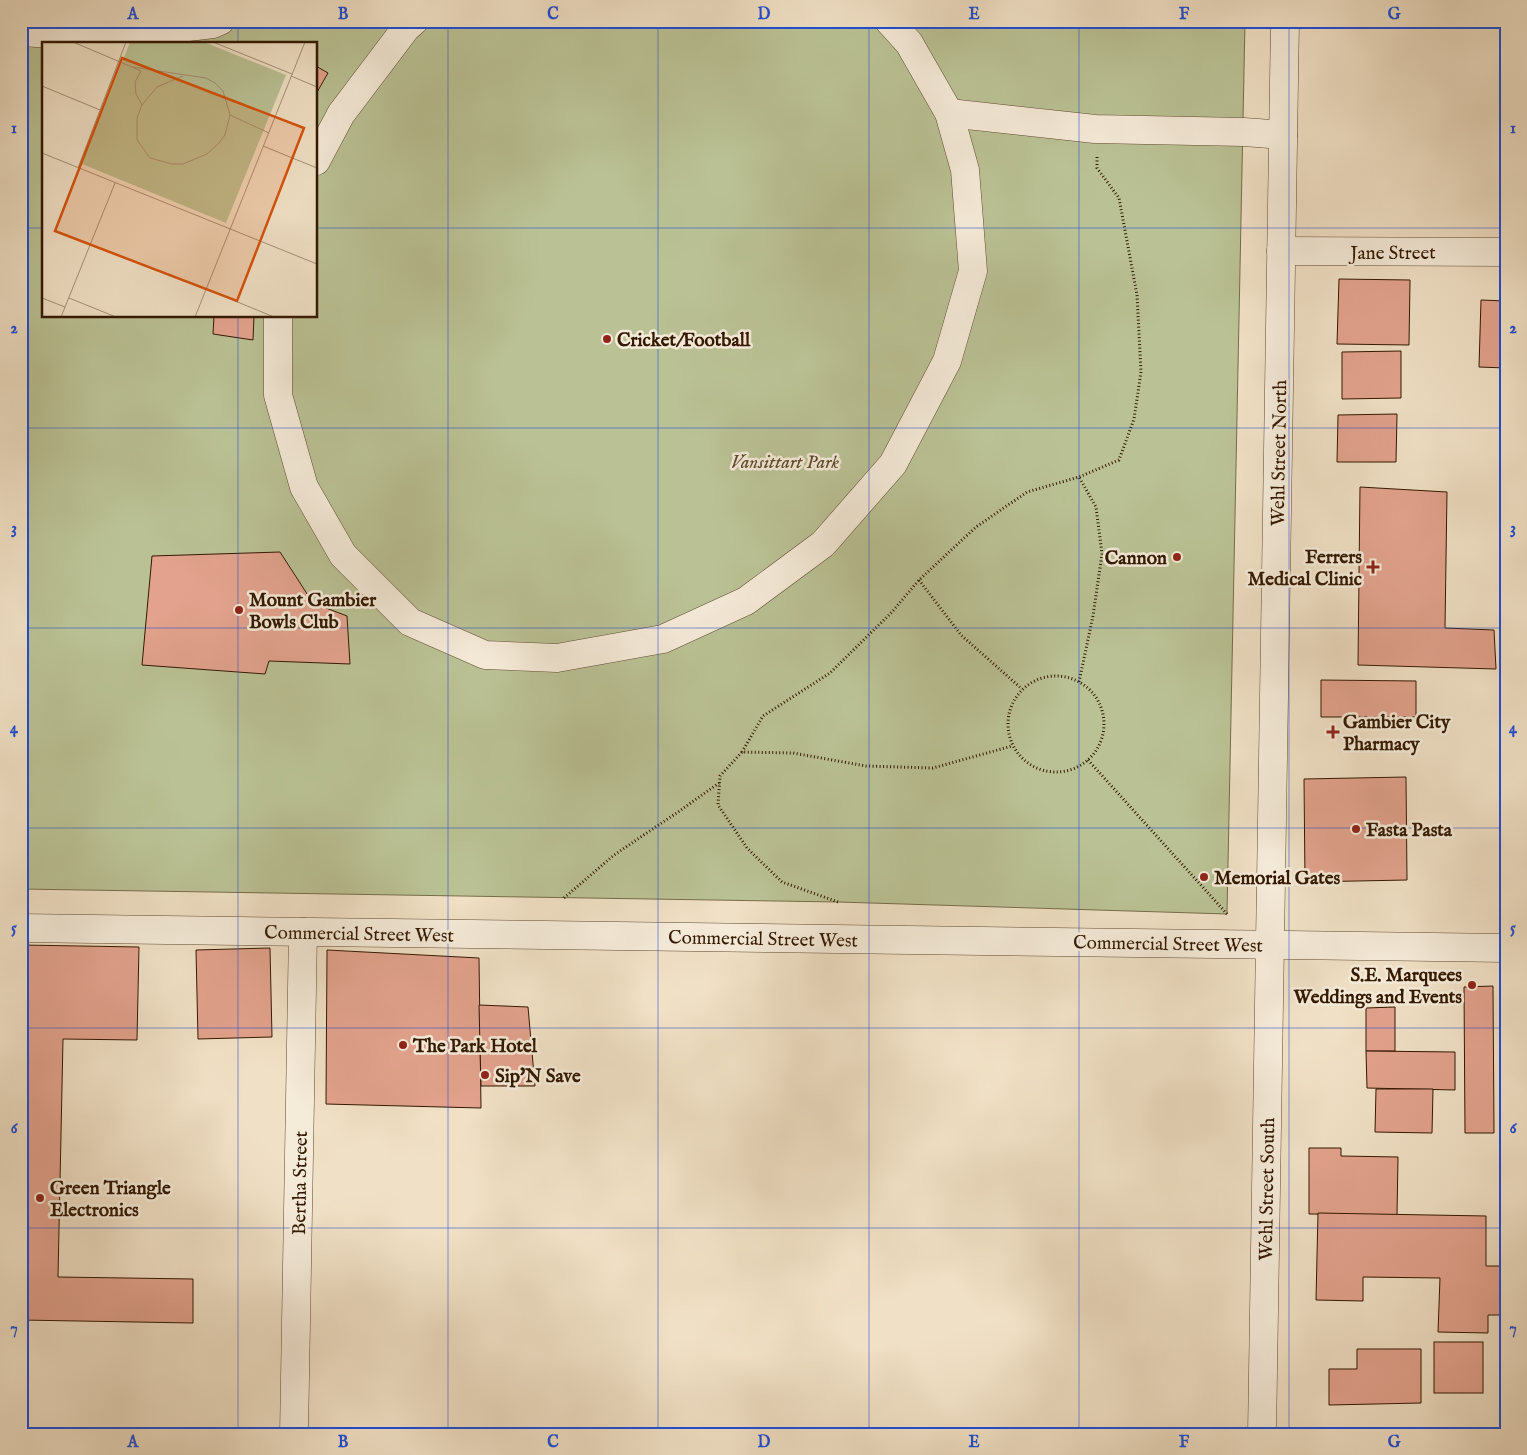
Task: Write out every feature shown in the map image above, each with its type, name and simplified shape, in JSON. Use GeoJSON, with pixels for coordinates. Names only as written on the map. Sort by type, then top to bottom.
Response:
{"type":"FeatureCollection","features":[{"type":"Feature","properties":{"kind":"street"},"geometry":{"type":"LineString","coordinates":[[103,37],[213,24],[220,21]]}},
{"type":"Feature","properties":{"kind":"street"},"geometry":{"type":"LineString","coordinates":[[318,157],[341,114],[406,28],[414,21]]}},
{"type":"Feature","properties":{"kind":"street"},"geometry":{"type":"LineString","coordinates":[[278,318],[278,395],[304,487],[343,556],[410,622],[485,655],[558,658],[663,639],[746,602],[823,544],[892,464],[947,361],[972,271],[965,170],[949,113],[909,43],[889,21]]}},
{"type":"Feature","properties":{"kind":"street","name":"Wehl Street North"},"geometry":{"type":"LineString","coordinates":[[1270,945],[1285,21]]}},
{"type":"Feature","properties":{"kind":"street"},"geometry":{"type":"LineString","coordinates":[[21,32],[103,37],[154,33],[176,40],[176,42]]}},
{"type":"Feature","properties":{"kind":"street"},"geometry":{"type":"LineString","coordinates":[[949,113],[1095,129],[1244,132],[1283,135]]}},
{"type":"Feature","properties":{"kind":"street","name":"Jane Street"},"geometry":{"type":"LineString","coordinates":[[1281,250],[1506,252]]}},
{"type":"Feature","properties":{"kind":"street","name":"Commercial Street West"},"geometry":{"type":"LineString","coordinates":[[21,928],[1506,948]]}},
{"type":"Feature","properties":{"kind":"street","name":"Bertha Street"},"geometry":{"type":"LineString","coordinates":[[294,1434],[303,932]]}},
{"type":"Feature","properties":{"kind":"street","name":"Wehl Street South"},"geometry":{"type":"LineString","coordinates":[[1262,1434],[1270,945]]}},
{"type":"Feature","properties":{"kind":"path"},"geometry":{"type":"LineString","coordinates":[[838,902],[782,882],[747,848],[718,805],[720,776],[742,752],[764,716],[830,672],[892,612],[919,580],[976,527],[1027,492],[1080,477],[1119,460],[1134,420],[1140,372],[1137,295],[1119,198],[1097,168],[1095,129]]}},
{"type":"Feature","properties":{"kind":"path"},"geometry":{"type":"LineString","coordinates":[[1079,682],[1093,616],[1102,554],[1096,507],[1080,477]]}},
{"type":"Feature","properties":{"kind":"path"},"geometry":{"type":"LineString","coordinates":[[919,580],[961,635],[1022,689]]}},
{"type":"Feature","properties":{"kind":"path"},"geometry":{"type":"LineString","coordinates":[[1050,676],[1065,676],[1079,682],[1091,691],[1100,704],[1104,718],[1104,734],[1098,748],[1088,760],[1074,769],[1058,773],[1041,770],[1026,763],[1012,746],[1008,735],[1007,718],[1012,702],[1022,689],[1035,680],[1050,676]]}},
{"type":"Feature","properties":{"kind":"path"},"geometry":{"type":"LineString","coordinates":[[742,752],[793,753],[866,766],[933,768],[1012,746]]}},
{"type":"Feature","properties":{"kind":"path"},"geometry":{"type":"LineString","coordinates":[[1088,760],[1227,914]]}},
{"type":"Feature","properties":{"kind":"path"},"geometry":{"type":"LineString","coordinates":[[564,898],[614,855],[720,783]]}},
{"type":"Feature","properties":{"kind":"green space","name":"Vansittart Park"},"geometry":{"type":"Polygon","coordinates":[[[21,21],[1245,21],[1227,914],[838,902],[21,889],[21,21]]]}},
{"type":"Feature","properties":{"kind":"building"},"geometry":{"type":"Polygon","coordinates":[[[318,67],[328,73],[318,90],[318,67]]]}},
{"type":"Feature","properties":{"kind":"building"},"geometry":{"type":"Polygon","coordinates":[[[1339,279],[1410,280],[1409,345],[1337,344],[1339,279]]]}},
{"type":"Feature","properties":{"kind":"building"},"geometry":{"type":"Polygon","coordinates":[[[1481,300],[1506,301],[1506,368],[1479,367],[1481,300]]]}},
{"type":"Feature","properties":{"kind":"building"},"geometry":{"type":"Polygon","coordinates":[[[214,318],[254,318],[253,340],[213,334],[214,318]]]}},
{"type":"Feature","properties":{"kind":"building"},"geometry":{"type":"Polygon","coordinates":[[[1401,351],[1401,398],[1342,399],[1342,352],[1401,351]]]}},
{"type":"Feature","properties":{"kind":"building"},"geometry":{"type":"Polygon","coordinates":[[[1397,414],[1396,462],[1337,462],[1338,415],[1397,414]]]}},
{"type":"Feature","properties":{"kind":"building","name":"Ferrers Medical Clinic"},"geometry":{"type":"Polygon","coordinates":[[[1360,487],[1447,492],[1445,628],[1494,630],[1496,669],[1358,665],[1360,487]]]}},
{"type":"Feature","properties":{"kind":"building","name":"Mount Gambier Bowls Club"},"geometry":{"type":"Polygon","coordinates":[[[280,552],[313,603],[347,616],[350,664],[269,661],[265,674],[142,665],[152,556],[280,552]]]}},
{"type":"Feature","properties":{"kind":"building"},"geometry":{"type":"Polygon","coordinates":[[[1321,680],[1416,681],[1416,717],[1321,717],[1321,680]]]}},
{"type":"Feature","properties":{"kind":"building","name":"Fasta Pasta"},"geometry":{"type":"Polygon","coordinates":[[[1406,777],[1407,880],[1305,882],[1304,779],[1406,777]]]}},
{"type":"Feature","properties":{"kind":"building","name":"Green Triangle Electronics"},"geometry":{"type":"Polygon","coordinates":[[[21,945],[139,947],[137,1040],[63,1039],[58,1277],[193,1279],[193,1323],[21,1320],[21,945]]]}},
{"type":"Feature","properties":{"kind":"building"},"geometry":{"type":"Polygon","coordinates":[[[270,948],[272,1037],[198,1039],[196,950],[270,948]]]}},
{"type":"Feature","properties":{"kind":"building","name":"The Park Hotel"},"geometry":{"type":"Polygon","coordinates":[[[327,950],[479,958],[481,1108],[326,1104],[327,950]]]}},
{"type":"Feature","properties":{"kind":"building"},"geometry":{"type":"Polygon","coordinates":[[[1502,982],[1506,982],[1506,1070],[1500,1070],[1502,982]]]}},
{"type":"Feature","properties":{"kind":"building"},"geometry":{"type":"Polygon","coordinates":[[[1493,986],[1494,1133],[1465,1133],[1464,987],[1493,986]]]}},
{"type":"Feature","properties":{"kind":"building","name":"Sip'N Save"},"geometry":{"type":"Polygon","coordinates":[[[479,1005],[528,1007],[535,1086],[481,1086],[479,1005]]]}},
{"type":"Feature","properties":{"kind":"building"},"geometry":{"type":"Polygon","coordinates":[[[1395,1007],[1395,1051],[1366,1051],[1366,1008],[1395,1007]]]}},
{"type":"Feature","properties":{"kind":"building"},"geometry":{"type":"Polygon","coordinates":[[[1366,1051],[1455,1052],[1455,1090],[1367,1088],[1366,1051]]]}},
{"type":"Feature","properties":{"kind":"building"},"geometry":{"type":"Polygon","coordinates":[[[1376,1089],[1433,1089],[1432,1133],[1375,1132],[1376,1089]]]}},
{"type":"Feature","properties":{"kind":"building"},"geometry":{"type":"Polygon","coordinates":[[[1309,1148],[1341,1148],[1341,1156],[1398,1157],[1397,1215],[1309,1214],[1309,1148]]]}},
{"type":"Feature","properties":{"kind":"building"},"geometry":{"type":"Polygon","coordinates":[[[1318,1213],[1486,1216],[1486,1266],[1506,1266],[1506,1315],[1488,1315],[1488,1333],[1438,1332],[1440,1278],[1363,1277],[1363,1301],[1316,1300],[1318,1213]]]}},
{"type":"Feature","properties":{"kind":"building"},"geometry":{"type":"Polygon","coordinates":[[[1434,1342],[1483,1342],[1483,1393],[1434,1393],[1434,1342]]]}},
{"type":"Feature","properties":{"kind":"building"},"geometry":{"type":"Polygon","coordinates":[[[1357,1349],[1421,1349],[1421,1403],[1329,1405],[1329,1369],[1357,1369],[1357,1349]]]}},
{"type":"Feature","properties":{"kind":"place","name":"Cricket/Football"},"geometry":{"type":"Point","coordinates":[607,339]}},
{"type":"Feature","properties":{"kind":"place","name":"Cannon"},"geometry":{"type":"Point","coordinates":[1177,557]}},
{"type":"Feature","properties":{"kind":"place","name":"Ferrers Medical Clinic"},"geometry":{"type":"Point","coordinates":[1373,567]}},
{"type":"Feature","properties":{"kind":"place","name":"Mount Gambier Bowls Club"},"geometry":{"type":"Point","coordinates":[239,610]}},
{"type":"Feature","properties":{"kind":"place","name":"Gambier City Pharmacy"},"geometry":{"type":"Point","coordinates":[1333,732]}},
{"type":"Feature","properties":{"kind":"place","name":"Fasta Pasta"},"geometry":{"type":"Point","coordinates":[1356,829]}},
{"type":"Feature","properties":{"kind":"place","name":"Memorial Gates"},"geometry":{"type":"Point","coordinates":[1204,877]}},
{"type":"Feature","properties":{"kind":"place","name":"S.E. Marquees Weddings and Events"},"geometry":{"type":"Point","coordinates":[1472,985]}},
{"type":"Feature","properties":{"kind":"place","name":"The Park Hotel"},"geometry":{"type":"Point","coordinates":[403,1045]}},
{"type":"Feature","properties":{"kind":"place","name":"Sip'N Save"},"geometry":{"type":"Point","coordinates":[485,1075]}},
{"type":"Feature","properties":{"kind":"place","name":"Green Triangle Electronics"},"geometry":{"type":"Point","coordinates":[40,1198]}}]}
